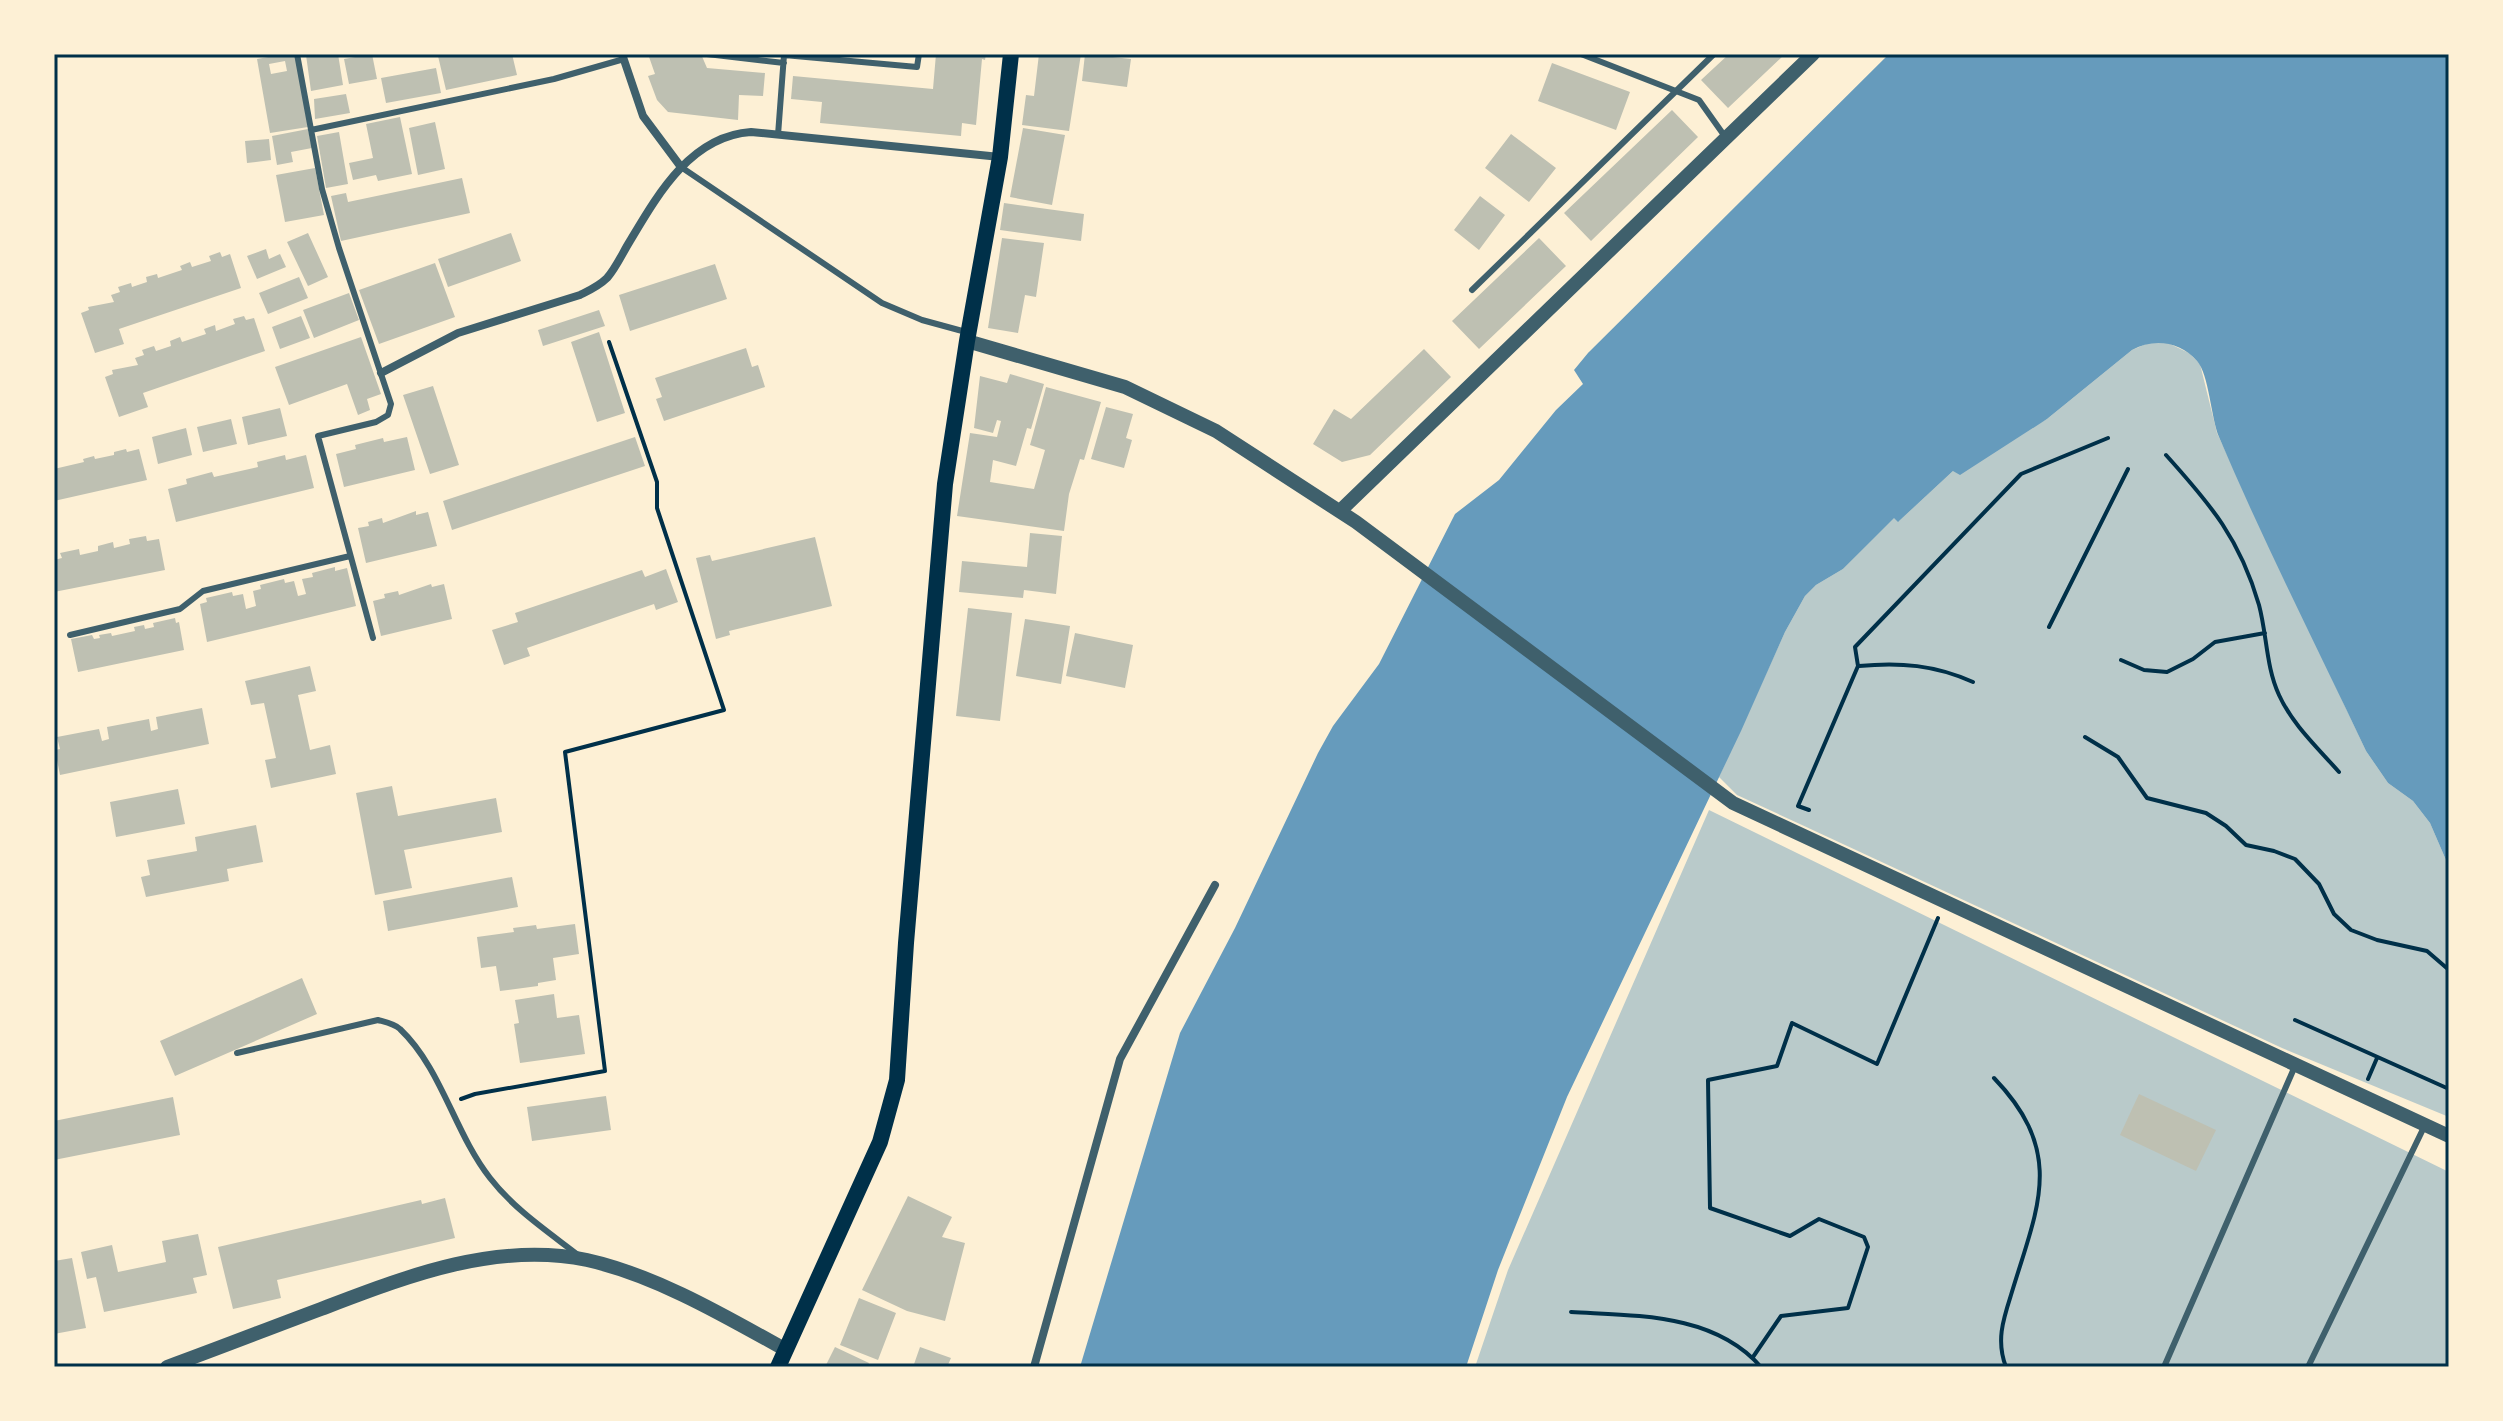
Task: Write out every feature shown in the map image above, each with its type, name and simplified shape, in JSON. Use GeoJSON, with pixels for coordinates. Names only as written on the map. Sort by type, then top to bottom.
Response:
{"type":"FeatureCollection","features":[{"type":"Feature","properties":{"kind":"main road"},"geometry":{"type":"LineString","coordinates":[[778,1367],[880,1142],[895,1092],[945,484],[1000,157],[1011,54]]}},
{"type":"Feature","properties":{"kind":"street"},"geometry":{"type":"LineString","coordinates":[[1340,511],[1813,54]]}},
{"type":"Feature","properties":{"kind":"street"},"geometry":{"type":"LineString","coordinates":[[623,56],[643,116],[681,167]]}},
{"type":"Feature","properties":{"kind":"street"},"geometry":{"type":"LineString","coordinates":[[381,373],[450,336],[580,295],[596,287],[608,276],[650,206],[681,167],[714,141],[726,136],[751,132],[1000,157]]}},
{"type":"Feature","properties":{"kind":"street"},"geometry":{"type":"LineString","coordinates":[[968,337],[1125,387],[1180,412],[1251,452],[1356,522],[1733,803],[2449,1136]]}},
{"type":"Feature","properties":{"kind":"street"},"geometry":{"type":"LineString","coordinates":[[1034,1367],[1120,1059],[1215,885]]}},
{"type":"Feature","properties":{"kind":"street"},"geometry":{"type":"LineString","coordinates":[[167,1367],[428,1271],[485,1259],[538,1254],[584,1259],[656,1284],[786,1350]]}},
{"type":"Feature","properties":{"kind":"lane"},"geometry":{"type":"LineString","coordinates":[[297,54],[322,189],[391,404],[388,415],[376,422],[318,436],[373,638]]}},
{"type":"Feature","properties":{"kind":"lane"},"geometry":{"type":"LineString","coordinates":[[707,54],[917,67],[919,54]]}},
{"type":"Feature","properties":{"kind":"lane"},"geometry":{"type":"LineString","coordinates":[[1581,54],[1599,57],[1699,100],[1726,138]]}},
{"type":"Feature","properties":{"kind":"lane"},"geometry":{"type":"LineString","coordinates":[[1472,290],[1714,54]]}},
{"type":"Feature","properties":{"kind":"lane"},"geometry":{"type":"LineString","coordinates":[[311,130],[554,79],[623,56]]}},
{"type":"Feature","properties":{"kind":"lane"},"geometry":{"type":"LineString","coordinates":[[778,135],[784,57]]}},
{"type":"Feature","properties":{"kind":"lane"},"geometry":{"type":"LineString","coordinates":[[681,167],[882,303],[968,337]]}},
{"type":"Feature","properties":{"kind":"lane"},"geometry":{"type":"LineString","coordinates":[[70,635],[180,609],[203,591],[350,556]]}},
{"type":"Feature","properties":{"kind":"lane"},"geometry":{"type":"LineString","coordinates":[[237,1053],[378,1020],[398,1026],[423,1059],[464,1139],[498,1188],[522,1212],[584,1259]]}},
{"type":"Feature","properties":{"kind":"lane"},"geometry":{"type":"LineString","coordinates":[[2164,1367],[2295,1066]]}},
{"type":"Feature","properties":{"kind":"lane"},"geometry":{"type":"LineString","coordinates":[[2308,1367],[2425,1125]]}},
{"type":"Feature","properties":{"kind":"path"},"geometry":{"type":"LineString","coordinates":[[447,1104],[475,1094],[605,1071],[565,752],[724,710],[657,508],[657,482],[609,342]]}},
{"type":"Feature","properties":{"kind":"path"},"geometry":{"type":"LineString","coordinates":[[1809,810],[1798,806],[1858,666],[1855,647],[2021,474],[2108,438]]}},
{"type":"Feature","properties":{"kind":"path"},"geometry":{"type":"LineString","coordinates":[[2166,455],[2210,504],[2233,538],[2251,581],[2265,633],[2270,672],[2283,704],[2339,772]]}},
{"type":"Feature","properties":{"kind":"path"},"geometry":{"type":"LineString","coordinates":[[2049,627],[2128,469]]}},
{"type":"Feature","properties":{"kind":"path"},"geometry":{"type":"LineString","coordinates":[[2121,660],[2144,670],[2167,672],[2193,659],[2215,642],[2265,633]]}},
{"type":"Feature","properties":{"kind":"path"},"geometry":{"type":"LineString","coordinates":[[1858,666],[1917,665],[1955,674],[1973,682]]}},
{"type":"Feature","properties":{"kind":"path"},"geometry":{"type":"LineString","coordinates":[[2085,737],[2118,757],[2147,798],[2206,813],[2246,845],[2295,859],[2319,884],[2334,914],[2351,930],[2377,940],[2427,951],[2449,970]]}},
{"type":"Feature","properties":{"kind":"path"},"geometry":{"type":"LineString","coordinates":[[1753,1357],[1781,1316],[1848,1308],[1868,1247],[1864,1237],[1819,1219],[1790,1236],[1710,1208],[1708,1080],[1777,1066],[1792,1023],[1877,1064],[1945,902]]}},
{"type":"Feature","properties":{"kind":"path"},"geometry":{"type":"LineString","coordinates":[[2295,1020],[2449,1089]]}},
{"type":"Feature","properties":{"kind":"path"},"geometry":{"type":"LineString","coordinates":[[2361,1096],[2377,1057]]}},
{"type":"Feature","properties":{"kind":"path"},"geometry":{"type":"LineString","coordinates":[[1994,1078],[2012,1096],[2022,1112],[2035,1141],[2042,1168],[2039,1201],[2000,1331],[2006,1367]]}},
{"type":"Feature","properties":{"kind":"path"},"geometry":{"type":"LineString","coordinates":[[1571,1312],[1667,1318],[1726,1339],[1753,1357],[1761,1367]]}},
{"type":"Feature","properties":{"kind":"shaded area"},"geometry":{"type":"Polygon","coordinates":[[[2153,341],[2168,343],[2189,353],[2200,364],[2217,433],[2366,751],[2388,783],[2413,801],[2430,823],[2449,867],[2449,1117],[2282,1048],[1737,795],[1719,777],[1785,632],[1805,596],[1816,585],[1843,569],[1894,517],[1899,521],[1953,471],[2047,419],[2132,350],[2153,341]]]}},
{"type":"Feature","properties":{"kind":"shaded area"},"geometry":{"type":"Polygon","coordinates":[[[1709,810],[2449,1172],[2449,1367],[1475,1367],[1508,1270],[1709,810]]]}},
{"type":"Feature","properties":{"kind":"water"},"geometry":{"type":"Polygon","coordinates":[[[1889,54],[2449,54],[2449,867],[2430,823],[2413,801],[2388,783],[2366,751],[2272,556],[2219,437],[2201,367],[2183,349],[2157,343],[2140,346],[2047,419],[1960,475],[1953,471],[1898,522],[1894,518],[1843,569],[1816,585],[1805,596],[1785,632],[1567,1097],[1498,1270],[1466,1367],[1080,1367],[1180,1033],[1235,928],[1318,753],[1333,726],[1379,664],[1455,514],[1499,480],[1556,410],[1583,384],[1574,370],[1588,353],[1889,54]]]}},
{"type":"Feature","properties":{"kind":"building"},"geometry":{"type":"Polygon","coordinates":[[[295,54],[308,127],[270,133],[257,59],[295,54]],[[285,61],[269,64],[271,74],[287,71],[285,61]]]}},
{"type":"Feature","properties":{"kind":"building"},"geometry":{"type":"Polygon","coordinates":[[[338,54],[343,85],[311,91],[306,55],[338,54]]]}},
{"type":"Feature","properties":{"kind":"building"},"geometry":{"type":"Polygon","coordinates":[[[372,54],[377,79],[349,84],[344,59],[372,54]]]}},
{"type":"Feature","properties":{"kind":"building"},"geometry":{"type":"Polygon","coordinates":[[[512,54],[517,75],[446,90],[438,56],[512,54]]]}},
{"type":"Feature","properties":{"kind":"building"},"geometry":{"type":"Polygon","coordinates":[[[648,54],[701,54],[707,68],[765,73],[763,96],[739,95],[738,120],[668,112],[657,100],[648,76],[655,74],[648,54]]]}},
{"type":"Feature","properties":{"kind":"building"},"geometry":{"type":"Polygon","coordinates":[[[936,54],[986,54],[985,60],[982,59],[976,125],[962,123],[961,136],[820,123],[822,102],[791,99],[793,76],[933,89],[936,54]]]}},
{"type":"Feature","properties":{"kind":"building"},"geometry":{"type":"Polygon","coordinates":[[[1039,54],[1081,54],[1069,131],[1022,125],[1026,95],[1034,96],[1039,54]]]}},
{"type":"Feature","properties":{"kind":"building"},"geometry":{"type":"Polygon","coordinates":[[[1085,54],[1131,59],[1127,87],[1082,81],[1085,54]]]}},
{"type":"Feature","properties":{"kind":"building"},"geometry":{"type":"Polygon","coordinates":[[[1729,54],[1785,54],[1728,108],[1701,80],[1729,54]]]}},
{"type":"Feature","properties":{"kind":"building"},"geometry":{"type":"Polygon","coordinates":[[[1552,63],[1630,92],[1616,130],[1538,101],[1552,63]]]}},
{"type":"Feature","properties":{"kind":"building"},"geometry":{"type":"Polygon","coordinates":[[[436,68],[441,93],[386,103],[381,78],[436,68]]]}},
{"type":"Feature","properties":{"kind":"building"},"geometry":{"type":"Polygon","coordinates":[[[346,94],[350,113],[315,119],[314,99],[346,94]]]}},
{"type":"Feature","properties":{"kind":"building"},"geometry":{"type":"Polygon","coordinates":[[[1672,110],[1698,137],[1591,241],[1564,213],[1672,110]]]}},
{"type":"Feature","properties":{"kind":"building"},"geometry":{"type":"Polygon","coordinates":[[[400,117],[412,174],[378,181],[376,175],[353,180],[349,163],[373,158],[366,124],[400,117]]]}},
{"type":"Feature","properties":{"kind":"building"},"geometry":{"type":"Polygon","coordinates":[[[435,122],[445,169],[418,175],[409,128],[435,122]]]}},
{"type":"Feature","properties":{"kind":"building"},"geometry":{"type":"Polygon","coordinates":[[[1023,128],[1065,135],[1052,205],[1010,197],[1023,128]]]}},
{"type":"Feature","properties":{"kind":"building"},"geometry":{"type":"Polygon","coordinates":[[[308,129],[312,148],[291,152],[293,162],[277,165],[272,136],[308,129]]]}},
{"type":"Feature","properties":{"kind":"building"},"geometry":{"type":"Polygon","coordinates":[[[339,132],[348,184],[326,188],[317,136],[339,132]]]}},
{"type":"Feature","properties":{"kind":"building"},"geometry":{"type":"Polygon","coordinates":[[[1511,134],[1556,168],[1529,202],[1485,168],[1511,134]]]}},
{"type":"Feature","properties":{"kind":"building"},"geometry":{"type":"Polygon","coordinates":[[[269,139],[271,160],[247,163],[245,141],[269,139]]]}},
{"type":"Feature","properties":{"kind":"building"},"geometry":{"type":"Polygon","coordinates":[[[315,168],[324,215],[285,222],[276,175],[315,168]]]}},
{"type":"Feature","properties":{"kind":"building"},"geometry":{"type":"Polygon","coordinates":[[[462,178],[470,213],[341,241],[331,196],[346,193],[348,202],[462,178]]]}},
{"type":"Feature","properties":{"kind":"building"},"geometry":{"type":"Polygon","coordinates":[[[1480,196],[1505,215],[1479,250],[1454,230],[1480,196]]]}},
{"type":"Feature","properties":{"kind":"building"},"geometry":{"type":"Polygon","coordinates":[[[1004,203],[1084,214],[1081,241],[1000,230],[1004,203]]]}},
{"type":"Feature","properties":{"kind":"building"},"geometry":{"type":"Polygon","coordinates":[[[308,233],[328,277],[308,286],[287,242],[308,233]]]}},
{"type":"Feature","properties":{"kind":"building"},"geometry":{"type":"Polygon","coordinates":[[[511,233],[521,261],[448,287],[438,259],[511,233]]]}},
{"type":"Feature","properties":{"kind":"building"},"geometry":{"type":"Polygon","coordinates":[[[1002,238],[1044,243],[1036,297],[1025,295],[1018,333],[988,328],[1002,238]]]}},
{"type":"Feature","properties":{"kind":"building"},"geometry":{"type":"Polygon","coordinates":[[[1539,238],[1566,266],[1479,349],[1452,321],[1539,238]]]}},
{"type":"Feature","properties":{"kind":"building"},"geometry":{"type":"Polygon","coordinates":[[[266,249],[269,259],[280,254],[286,267],[257,279],[247,256],[266,249]]]}},
{"type":"Feature","properties":{"kind":"building"},"geometry":{"type":"Polygon","coordinates":[[[220,252],[222,257],[230,254],[241,288],[119,329],[124,344],[95,353],[81,313],[89,310],[88,307],[114,302],[111,295],[120,292],[118,287],[131,283],[132,287],[147,282],[146,277],[157,274],[158,278],[182,270],[180,266],[190,262],[192,267],[211,261],[209,256],[220,252]]]}},
{"type":"Feature","properties":{"kind":"building"},"geometry":{"type":"Polygon","coordinates":[[[435,263],[455,317],[379,344],[359,290],[435,263]]]}},
{"type":"Feature","properties":{"kind":"building"},"geometry":{"type":"Polygon","coordinates":[[[715,264],[727,299],[630,331],[619,295],[715,264]]]}},
{"type":"Feature","properties":{"kind":"building"},"geometry":{"type":"Polygon","coordinates":[[[299,277],[308,298],[268,314],[259,293],[299,277]]]}},
{"type":"Feature","properties":{"kind":"building"},"geometry":{"type":"Polygon","coordinates":[[[349,293],[359,320],[314,338],[303,310],[349,293]]]}},
{"type":"Feature","properties":{"kind":"building"},"geometry":{"type":"Polygon","coordinates":[[[599,310],[605,326],[543,346],[538,330],[599,310]]]}},
{"type":"Feature","properties":{"kind":"building"},"geometry":{"type":"Polygon","coordinates":[[[244,316],[246,320],[254,318],[265,351],[143,393],[148,407],[119,417],[105,377],[113,374],[112,370],[138,365],[135,358],[144,355],[142,350],[154,346],[156,351],[171,346],[170,341],[180,337],[182,342],[206,334],[204,329],[215,325],[216,331],[235,324],[233,319],[244,316]]]}},
{"type":"Feature","properties":{"kind":"building"},"geometry":{"type":"Polygon","coordinates":[[[301,316],[310,338],[280,349],[272,327],[301,316]]]}},
{"type":"Feature","properties":{"kind":"building"},"geometry":{"type":"Polygon","coordinates":[[[599,332],[625,413],[597,422],[571,342],[599,332]]]}},
{"type":"Feature","properties":{"kind":"building"},"geometry":{"type":"Polygon","coordinates":[[[361,337],[381,394],[367,399],[370,410],[358,415],[347,384],[289,405],[275,367],[361,337]]]}},
{"type":"Feature","properties":{"kind":"building"},"geometry":{"type":"Polygon","coordinates":[[[746,348],[752,367],[758,365],[765,387],[664,421],[656,399],[662,397],[655,378],[746,348]]]}},
{"type":"Feature","properties":{"kind":"building"},"geometry":{"type":"Polygon","coordinates":[[[1424,349],[1451,377],[1370,455],[1342,462],[1313,444],[1334,409],[1351,419],[1424,349]]]}},
{"type":"Feature","properties":{"kind":"building"},"geometry":{"type":"Polygon","coordinates":[[[1010,374],[1044,384],[1016,466],[993,460],[990,482],[1034,489],[1045,450],[1030,445],[1046,387],[1101,402],[1084,460],[1080,459],[1069,494],[1064,531],[957,516],[970,433],[997,437],[1001,421],[997,420],[993,433],[974,428],[980,376],[1007,383],[1010,374]]]}},
{"type":"Feature","properties":{"kind":"building"},"geometry":{"type":"Polygon","coordinates":[[[433,386],[459,465],[430,474],[403,395],[433,386]]]}},
{"type":"Feature","properties":{"kind":"building"},"geometry":{"type":"Polygon","coordinates":[[[1106,407],[1133,414],[1126,438],[1132,440],[1124,468],[1091,459],[1106,407]]]}},
{"type":"Feature","properties":{"kind":"building"},"geometry":{"type":"Polygon","coordinates":[[[280,408],[287,436],[248,445],[242,417],[280,408]]]}},
{"type":"Feature","properties":{"kind":"building"},"geometry":{"type":"Polygon","coordinates":[[[231,419],[237,444],[203,452],[197,427],[231,419]]]}},
{"type":"Feature","properties":{"kind":"building"},"geometry":{"type":"Polygon","coordinates":[[[186,428],[192,455],[158,464],[152,437],[186,428]]]}},
{"type":"Feature","properties":{"kind":"building"},"geometry":{"type":"Polygon","coordinates":[[[407,437],[415,470],[344,487],[336,454],[383,438],[384,442],[407,437]]]}},
{"type":"Feature","properties":{"kind":"building"},"geometry":{"type":"Polygon","coordinates":[[[635,437],[645,466],[452,530],[443,501],[635,437]]]}},
{"type":"Feature","properties":{"kind":"building"},"geometry":{"type":"Polygon","coordinates":[[[126,449],[127,452],[139,449],[147,480],[54,501],[54,469],[84,462],[83,459],[94,456],[95,459],[114,455],[114,452],[126,449]]]}},
{"type":"Feature","properties":{"kind":"building"},"geometry":{"type":"Polygon","coordinates":[[[285,455],[286,460],[306,455],[314,488],[176,522],[168,489],[187,484],[186,479],[212,472],[214,477],[258,467],[257,462],[285,455]]]}},
{"type":"Feature","properties":{"kind":"building"},"geometry":{"type":"Polygon","coordinates":[[[416,511],[416,515],[428,512],[437,546],[366,563],[358,528],[369,526],[368,522],[382,518],[383,523],[416,511]]]}},
{"type":"Feature","properties":{"kind":"building"},"geometry":{"type":"Polygon","coordinates":[[[1030,533],[1062,536],[1056,594],[1024,590],[1023,598],[959,592],[962,561],[1027,567],[1030,533]]]}},
{"type":"Feature","properties":{"kind":"building"},"geometry":{"type":"Polygon","coordinates":[[[146,536],[147,541],[159,539],[165,570],[54,592],[54,560],[62,558],[60,553],[79,549],[80,555],[98,551],[98,546],[113,542],[114,548],[130,544],[129,539],[146,536]]]}},
{"type":"Feature","properties":{"kind":"building"},"geometry":{"type":"Polygon","coordinates":[[[815,537],[832,606],[729,631],[730,635],[716,639],[696,558],[710,555],[712,561],[815,537]]]}},
{"type":"Feature","properties":{"kind":"building"},"geometry":{"type":"Polygon","coordinates":[[[335,567],[335,571],[347,568],[356,606],[207,642],[200,604],[207,602],[206,598],[232,592],[233,596],[243,594],[246,609],[256,606],[253,591],[261,589],[260,585],[284,579],[285,583],[294,581],[298,596],[306,594],[302,579],[335,567]]]}},
{"type":"Feature","properties":{"kind":"building"},"geometry":{"type":"Polygon","coordinates":[[[666,569],[678,602],[656,610],[654,604],[527,648],[530,656],[504,665],[492,630],[518,622],[515,613],[642,570],[645,577],[666,569]]]}},
{"type":"Feature","properties":{"kind":"building"},"geometry":{"type":"Polygon","coordinates":[[[431,584],[432,587],[444,584],[452,619],[381,636],[373,601],[385,598],[384,594],[398,591],[399,595],[431,584]]]}},
{"type":"Feature","properties":{"kind":"building"},"geometry":{"type":"Polygon","coordinates":[[[968,608],[1012,613],[1000,721],[956,716],[968,608]]]}},
{"type":"Feature","properties":{"kind":"building"},"geometry":{"type":"Polygon","coordinates":[[[175,618],[176,623],[179,622],[184,650],[78,672],[71,639],[92,635],[94,639],[111,633],[112,636],[135,631],[134,627],[154,627],[153,623],[175,618]]]}},
{"type":"Feature","properties":{"kind":"building"},"geometry":{"type":"Polygon","coordinates":[[[1025,619],[1070,626],[1061,684],[1016,676],[1025,619]]]}},
{"type":"Feature","properties":{"kind":"building"},"geometry":{"type":"Polygon","coordinates":[[[1075,633],[1133,645],[1125,688],[1066,676],[1075,633]]]}},
{"type":"Feature","properties":{"kind":"building"},"geometry":{"type":"Polygon","coordinates":[[[310,666],[316,691],[298,695],[310,750],[330,745],[336,774],[271,788],[265,760],[276,758],[264,703],[251,705],[245,681],[310,666]]]}},
{"type":"Feature","properties":{"kind":"building"},"geometry":{"type":"Polygon","coordinates":[[[202,708],[209,744],[60,775],[55,750],[60,749],[57,737],[99,729],[102,741],[109,739],[107,727],[149,719],[151,731],[158,729],[156,717],[202,708]]]}},
{"type":"Feature","properties":{"kind":"building"},"geometry":{"type":"Polygon","coordinates":[[[392,786],[398,816],[496,798],[502,832],[404,850],[412,888],[375,895],[356,793],[392,786]]]}},
{"type":"Feature","properties":{"kind":"building"},"geometry":{"type":"Polygon","coordinates":[[[178,789],[185,824],[116,837],[110,802],[178,789]]]}},
{"type":"Feature","properties":{"kind":"building"},"geometry":{"type":"Polygon","coordinates":[[[256,825],[263,862],[227,869],[229,881],[146,897],[141,877],[150,875],[147,860],[197,851],[195,837],[256,825]]]}},
{"type":"Feature","properties":{"kind":"building"},"geometry":{"type":"Polygon","coordinates":[[[512,877],[518,907],[388,931],[383,901],[512,877]]]}},
{"type":"Feature","properties":{"kind":"building"},"geometry":{"type":"Polygon","coordinates":[[[575,924],[579,954],[553,958],[556,980],[538,983],[538,986],[500,991],[496,966],[481,968],[477,937],[514,932],[513,928],[536,925],[537,929],[575,924]]]}},
{"type":"Feature","properties":{"kind":"building"},"geometry":{"type":"Polygon","coordinates":[[[302,978],[317,1014],[175,1076],[160,1041],[302,978]]]}},
{"type":"Feature","properties":{"kind":"building"},"geometry":{"type":"Polygon","coordinates":[[[554,994],[557,1018],[579,1015],[585,1054],[520,1063],[514,1024],[519,1023],[515,1000],[554,994]]]}},
{"type":"Feature","properties":{"kind":"building"},"geometry":{"type":"Polygon","coordinates":[[[2139,1094],[2216,1130],[2196,1171],[2120,1135],[2139,1094]]]}},
{"type":"Feature","properties":{"kind":"building"},"geometry":{"type":"Polygon","coordinates":[[[606,1096],[611,1130],[532,1141],[527,1107],[606,1096]]]}},
{"type":"Feature","properties":{"kind":"building"},"geometry":{"type":"Polygon","coordinates":[[[173,1097],[180,1135],[54,1160],[54,1121],[173,1097]]]}},
{"type":"Feature","properties":{"kind":"building"},"geometry":{"type":"Polygon","coordinates":[[[908,1196],[952,1217],[942,1237],[965,1243],[945,1321],[907,1311],[862,1290],[908,1196]]]}},
{"type":"Feature","properties":{"kind":"building"},"geometry":{"type":"Polygon","coordinates":[[[445,1198],[455,1238],[277,1280],[281,1298],[233,1309],[218,1247],[421,1200],[422,1204],[445,1198]]]}},
{"type":"Feature","properties":{"kind":"building"},"geometry":{"type":"Polygon","coordinates":[[[198,1234],[207,1275],[193,1278],[197,1293],[104,1312],[96,1277],[87,1279],[81,1252],[112,1245],[118,1272],[166,1262],[162,1241],[198,1234]]]}},
{"type":"Feature","properties":{"kind":"building"},"geometry":{"type":"Polygon","coordinates":[[[72,1258],[86,1328],[54,1334],[54,1261],[72,1258]]]}},
{"type":"Feature","properties":{"kind":"building"},"geometry":{"type":"Polygon","coordinates":[[[859,1298],[896,1313],[878,1360],[840,1345],[859,1298]]]}},
{"type":"Feature","properties":{"kind":"building"},"geometry":{"type":"Polygon","coordinates":[[[835,1347],[869,1363],[867,1367],[825,1367],[835,1347]]]}},
{"type":"Feature","properties":{"kind":"building"},"geometry":{"type":"Polygon","coordinates":[[[920,1347],[951,1358],[947,1367],[913,1367],[920,1347]]]}}]}
